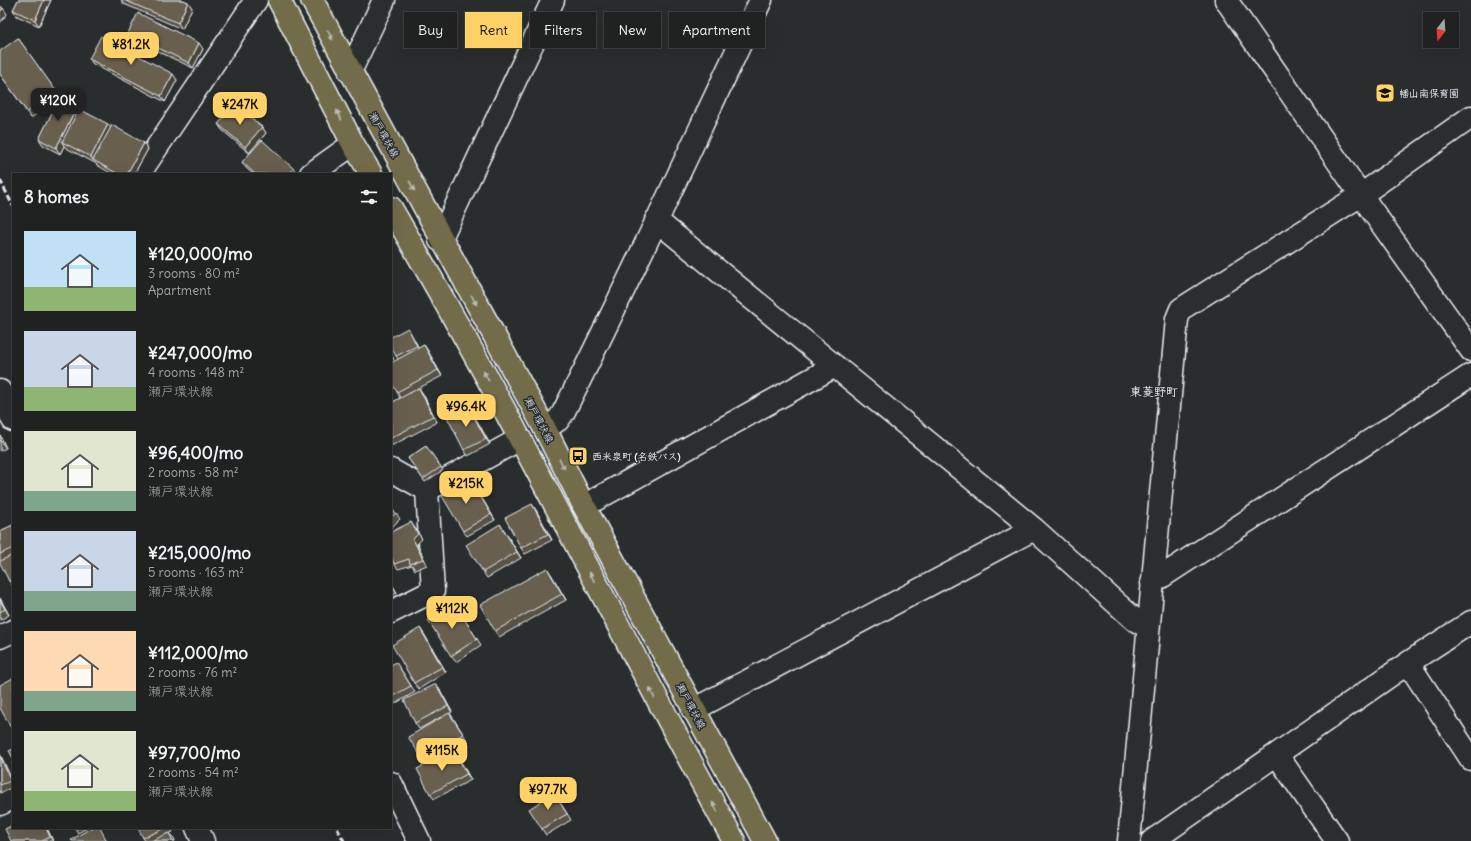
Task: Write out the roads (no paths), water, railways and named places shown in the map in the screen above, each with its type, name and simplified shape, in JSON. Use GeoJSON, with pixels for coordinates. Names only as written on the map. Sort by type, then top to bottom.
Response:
{"type":"FeatureCollection","features":[{"type":"Feature","properties":{"kind":"main road"},"geometry":{"type":"LineString","coordinates":[[279,0],[353,144],[370,173]]}},
{"type":"Feature","properties":{"kind":"main road","name":"瀬戸環状線"},"geometry":{"type":"LineString","coordinates":[[312,0],[440,240],[545,429],[584,506],[765,841]]}},
{"type":"Feature","properties":{"kind":"main road"},"geometry":{"type":"LineString","coordinates":[[392,210],[439,291],[520,439],[672,730],[734,841]]}},
{"type":"Feature","properties":{"kind":"street"},"geometry":{"type":"LineString","coordinates":[[140,173],[256,0]]}},
{"type":"Feature","properties":{"kind":"street"},"geometry":{"type":"LineString","coordinates":[[350,72],[384,0]]}},
{"type":"Feature","properties":{"kind":"street"},"geometry":{"type":"LineString","coordinates":[[440,240],[553,0]]}},
{"type":"Feature","properties":{"kind":"street"},"geometry":{"type":"LineString","coordinates":[[545,429],[558,420],[563,413],[604,332],[761,0]]}},
{"type":"Feature","properties":{"kind":"street"},"geometry":{"type":"LineString","coordinates":[[1226,0],[1361,195],[1471,350]]}},
{"type":"Feature","properties":{"kind":"street"},"geometry":{"type":"LineString","coordinates":[[1129,841],[1177,319],[1181,310],[1361,195],[1471,117]]}},
{"type":"Feature","properties":{"kind":"street"},"geometry":{"type":"LineString","coordinates":[[312,173],[353,144]]}},
{"type":"Feature","properties":{"kind":"street"},"geometry":{"type":"LineString","coordinates":[[656,220],[1034,530],[1135,620],[1148,626]]}},
{"type":"Feature","properties":{"kind":"street"},"geometry":{"type":"LineString","coordinates":[[584,506],[835,366]]}},
{"type":"Feature","properties":{"kind":"street"},"geometry":{"type":"LineString","coordinates":[[1152,583],[1471,375]]}},
{"type":"Feature","properties":{"kind":"street"},"geometry":{"type":"LineString","coordinates":[[0,391],[12,418]]}},
{"type":"Feature","properties":{"kind":"street"},"geometry":{"type":"LineString","coordinates":[[428,490],[520,439]]}},
{"type":"Feature","properties":{"kind":"street"},"geometry":{"type":"LineString","coordinates":[[392,471],[428,490]]}},
{"type":"Feature","properties":{"kind":"street"},"geometry":{"type":"LineString","coordinates":[[392,611],[432,591],[428,490]]}},
{"type":"Feature","properties":{"kind":"street"},"geometry":{"type":"LineString","coordinates":[[693,710],[1034,530]]}},
{"type":"Feature","properties":{"kind":"street"},"geometry":{"type":"LineString","coordinates":[[1152,841],[1278,755],[1408,663],[1471,622]]}},
{"type":"Feature","properties":{"kind":"street"},"geometry":{"type":"LineString","coordinates":[[0,637],[12,631]]}},
{"type":"Feature","properties":{"kind":"street"},"geometry":{"type":"LineString","coordinates":[[1408,663],[1471,759]]}},
{"type":"Feature","properties":{"kind":"street"},"geometry":{"type":"LineString","coordinates":[[1278,755],[1337,841]]}},
{"type":"Feature","properties":{"kind":"street"},"geometry":{"type":"LineString","coordinates":[[392,785],[419,841]]}},
{"type":"Feature","properties":{"kind":"street"},"geometry":{"type":"LineString","coordinates":[[0,804],[12,798]]}},
{"type":"Feature","properties":{"kind":"street"},"geometry":{"type":"LineString","coordinates":[[197,829],[203,841]]}},
{"type":"Feature","properties":{"kind":"railway"},"geometry":{"type":"LineString","coordinates":[[0,180],[12,204]]}},
{"type":"Feature","properties":{"kind":"railway"},"geometry":{"type":"LineString","coordinates":[[338,829],[344,841]]}},
{"type":"Feature","properties":{"kind":"place","name":"幡山南保育園"},"geometry":{"type":"Point","coordinates":[1385,93]}},
{"type":"Feature","properties":{"kind":"place","name":"西米泉町 (名鉄バス)"},"geometry":{"type":"Point","coordinates":[578,456]}},
{"type":"Feature","properties":{"kind":"district","name":"東菱野町"},"geometry":{"type":"Point","coordinates":[1154,391]}}]}
